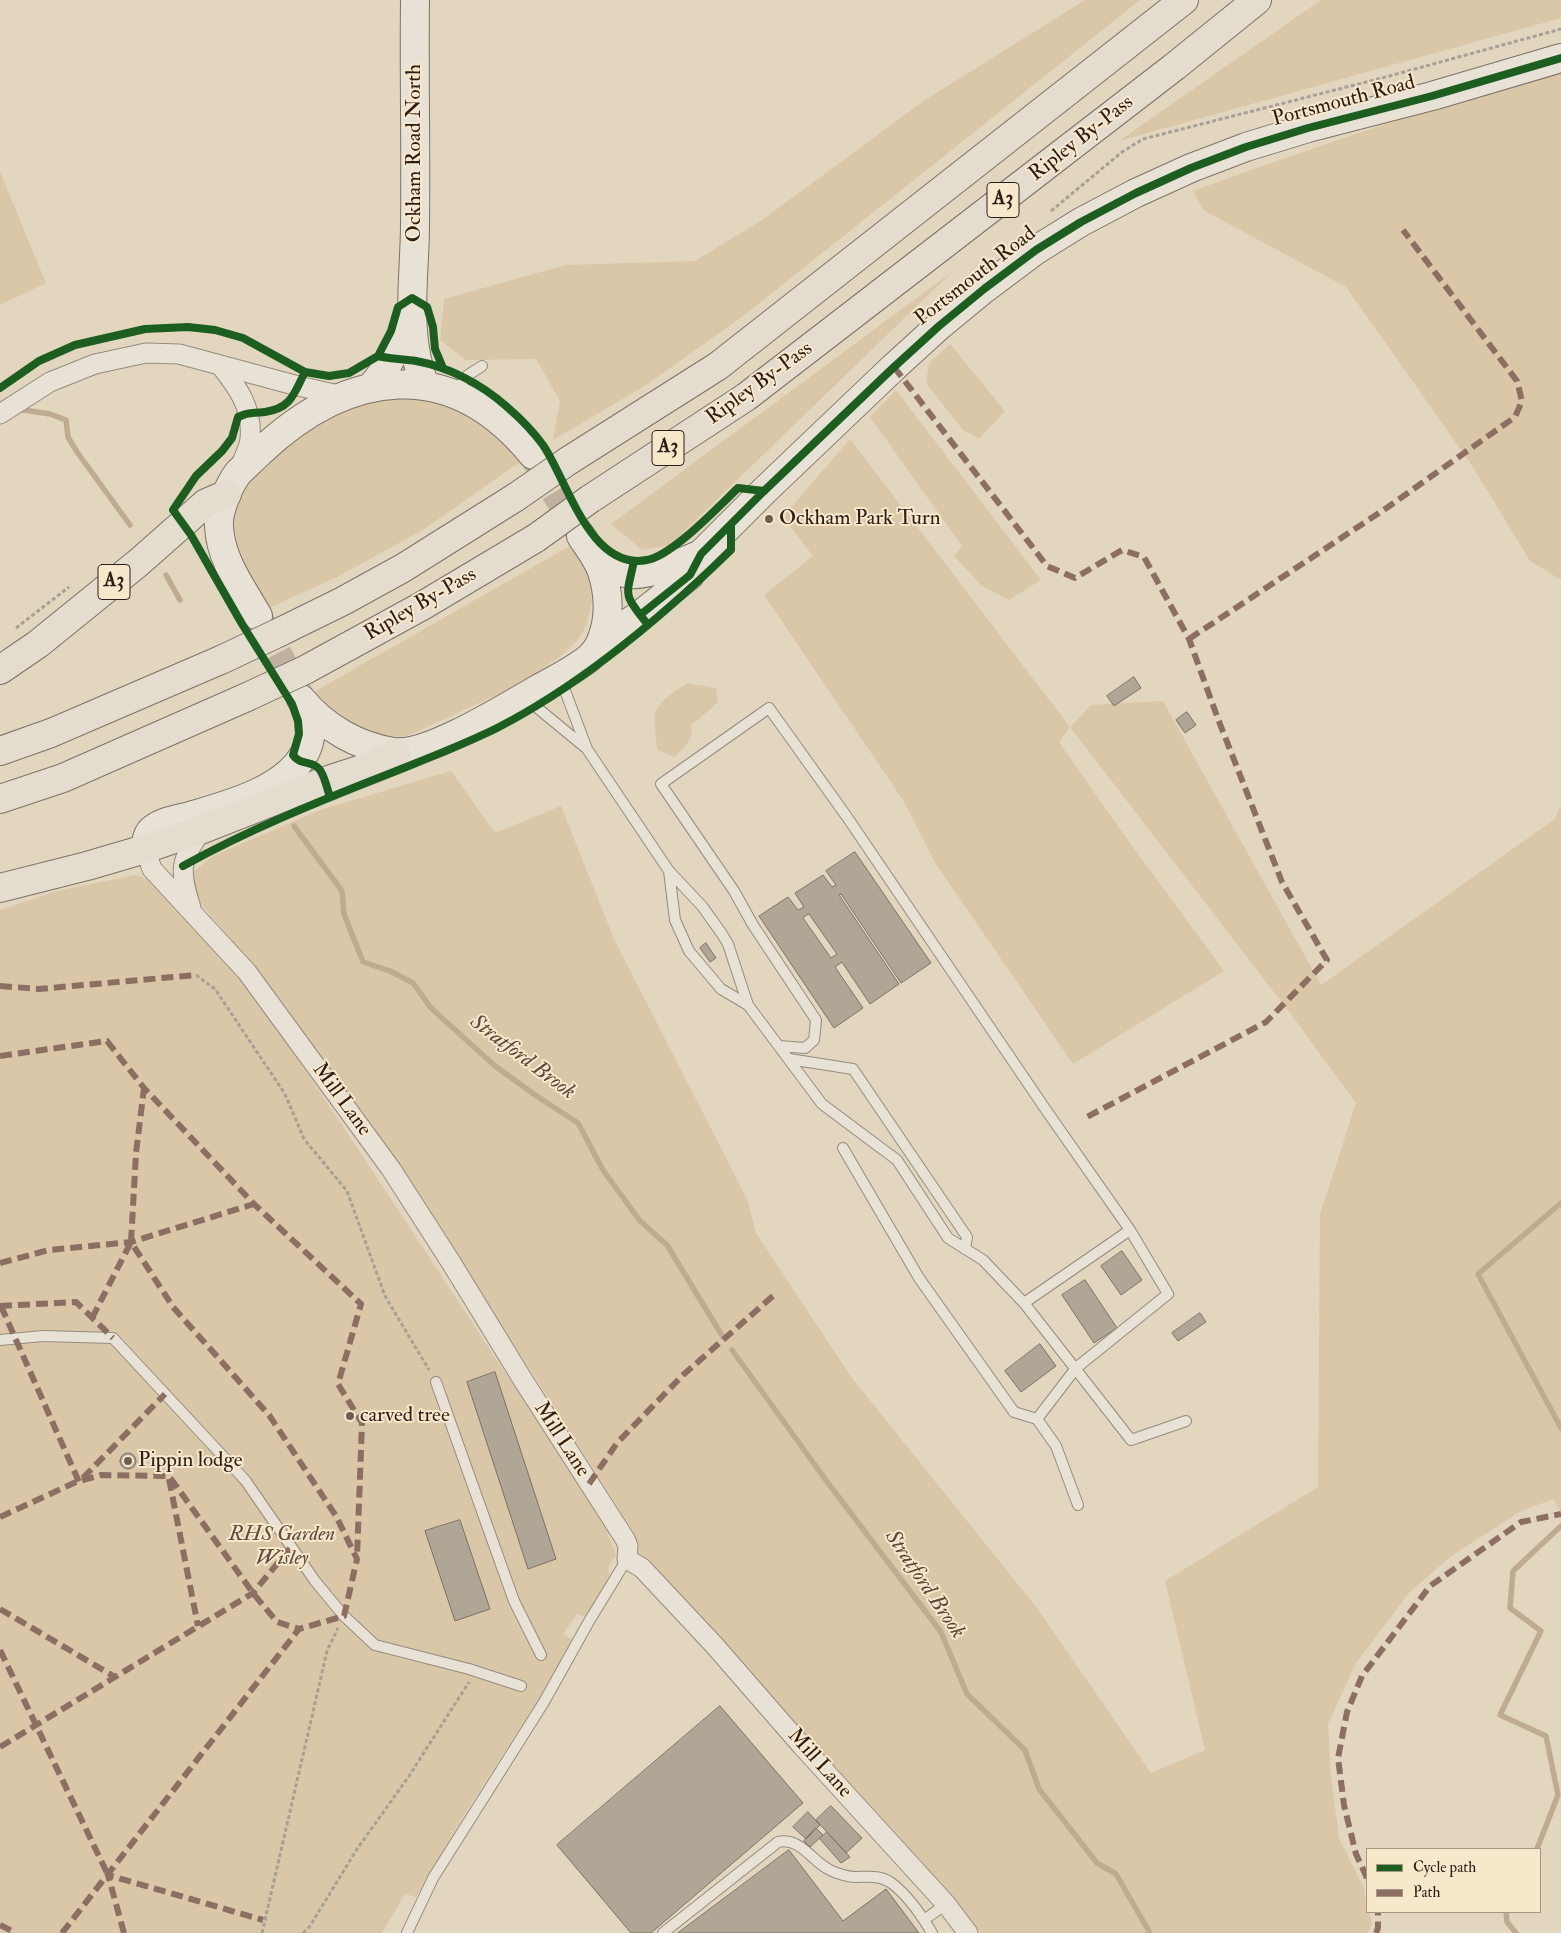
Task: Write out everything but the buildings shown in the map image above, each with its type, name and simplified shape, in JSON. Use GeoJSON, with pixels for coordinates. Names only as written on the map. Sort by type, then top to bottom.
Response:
{"type":"FeatureCollection","features":[{"type":"Feature","properties":{"kind":"highway","name":"Ripley By-Pass"},"geometry":{"type":"LineString","coordinates":[[0,751],[51,733],[223,659],[343,601],[403,568],[516,497],[568,461],[718,366],[1184,0]]}},
{"type":"Feature","properties":{"kind":"highway","name":"Ripley By-Pass"},"geometry":{"type":"LineString","coordinates":[[0,799],[63,778],[305,670],[422,606],[536,538],[590,499],[746,397],[1167,73],[1257,0]]}},
{"type":"Feature","properties":{"kind":"highway","name":"A3"},"geometry":{"type":"LineString","coordinates":[[0,670],[38,644],[138,563],[206,503],[232,484]]}},
{"type":"Feature","properties":{"kind":"highway"},"geometry":{"type":"LineString","coordinates":[[0,888],[145,849],[203,829],[325,781],[368,767],[396,752]]}},
{"type":"Feature","properties":{"kind":"main road","name":"Ockham Road North"},"geometry":{"type":"LineString","coordinates":[[415,0],[415,229],[412,331],[417,361],[425,386]]}},
{"type":"Feature","properties":{"kind":"main road","name":"Portsmouth Road"},"geometry":{"type":"LineString","coordinates":[[602,640],[666,596],[690,575],[701,554],[832,426],[939,326],[1036,250],[1081,222],[1136,193],[1246,147],[1561,58]]}},
{"type":"Feature","properties":{"kind":"main road","name":"Ockham Road North"},"geometry":{"type":"LineString","coordinates":[[371,387],[381,376],[392,357],[404,331],[412,305]]}},
{"type":"Feature","properties":{"kind":"main road"},"geometry":{"type":"LineString","coordinates":[[258,616],[229,565],[222,547],[219,525],[221,509],[232,484],[267,446],[298,421],[344,396],[371,387],[399,384],[425,386],[454,394],[487,412],[515,434],[532,455]]}},
{"type":"Feature","properties":{"kind":"main road"},"geometry":{"type":"LineString","coordinates":[[145,849],[148,836],[153,829],[167,822],[268,788],[285,778],[304,756],[309,743],[306,705],[342,734],[360,742],[396,752],[425,747],[490,717],[590,657],[602,640],[607,623],[608,608],[604,582],[597,560],[581,536]]}},
{"type":"Feature","properties":{"kind":"main road","name":"Portsmouth Road"},"geometry":{"type":"LineString","coordinates":[[597,560],[611,568],[631,574],[676,565],[701,554]]}},
{"type":"Feature","properties":{"kind":"street"},"geometry":{"type":"LineString","coordinates":[[0,414],[50,382],[95,364],[146,353],[179,354],[344,396]]}},
{"type":"Feature","properties":{"kind":"street"},"geometry":{"type":"LineString","coordinates":[[220,365],[236,386],[249,412],[250,440],[232,484]]}},
{"type":"Feature","properties":{"kind":"street","name":"Mill Lane"},"geometry":{"type":"LineString","coordinates":[[192,911],[184,887],[183,866],[189,846],[203,829]]}},
{"type":"Feature","properties":{"kind":"street","name":"Mill Lane"},"geometry":{"type":"LineString","coordinates":[[145,849],[152,869],[247,972],[391,1169],[452,1264],[522,1380],[626,1539],[628,1546],[627,1559],[642,1568],[715,1646],[802,1746],[946,1904],[968,1933]]}},
{"type":"Feature","properties":{"kind":"lane"},"geometry":{"type":"LineString","coordinates":[[454,394],[468,375],[482,366]]}},
{"type":"Feature","properties":{"kind":"lane"},"geometry":{"type":"LineString","coordinates":[[569,671],[564,688],[587,749],[669,871],[702,906],[728,944],[748,1005],[822,1104],[897,1160],[948,1238],[982,1260],[1024,1303],[1131,1440],[1186,1421]]}},
{"type":"Feature","properties":{"kind":"lane"},"geometry":{"type":"LineString","coordinates":[[522,699],[535,706],[587,749]]}},
{"type":"Feature","properties":{"kind":"lane"},"geometry":{"type":"LineString","coordinates":[[779,1046],[804,1048],[814,1040],[816,1020],[753,925],[734,891],[661,784],[769,708],[852,825],[1130,1230],[1168,1294],[1076,1368],[1037,1419]]}},
{"type":"Feature","properties":{"kind":"lane"},"geometry":{"type":"LineString","coordinates":[[669,871],[675,920],[689,951],[721,990],[748,1005]]}},
{"type":"Feature","properties":{"kind":"lane"},"geometry":{"type":"LineString","coordinates":[[789,1059],[853,1069],[967,1237],[965,1249]]}},
{"type":"Feature","properties":{"kind":"lane"},"geometry":{"type":"LineString","coordinates":[[843,1148],[919,1278],[1014,1412],[1037,1419],[1056,1446],[1078,1505]]}},
{"type":"Feature","properties":{"kind":"lane"},"geometry":{"type":"LineString","coordinates":[[1024,1303],[1130,1230]]}},
{"type":"Feature","properties":{"kind":"lane"},"geometry":{"type":"LineString","coordinates":[[0,1340],[43,1336],[114,1338],[245,1480],[315,1581],[344,1616],[375,1645],[476,1671],[521,1686]]}},
{"type":"Feature","properties":{"kind":"lane"},"geometry":{"type":"LineString","coordinates":[[436,1382],[514,1601],[541,1655]]}},
{"type":"Feature","properties":{"kind":"lane"},"geometry":{"type":"LineString","coordinates":[[407,1933],[433,1878],[544,1702],[588,1623],[627,1559]]}},
{"type":"Feature","properties":{"kind":"lane"},"geometry":{"type":"LineString","coordinates":[[663,1933],[778,1842],[786,1840],[795,1843],[829,1870],[854,1877],[878,1876],[890,1882],[924,1920],[932,1933]]}},
{"type":"Feature","properties":{"kind":"lane"},"geometry":{"type":"LineString","coordinates":[[924,1920],[946,1904]]}},
{"type":"Feature","properties":{"kind":"path"},"geometry":{"type":"LineString","coordinates":[[196,975],[215,989],[285,1094],[304,1139],[348,1190],[385,1296],[436,1382]]}},
{"type":"Feature","properties":{"kind":"path"},"geometry":{"type":"LineString","coordinates":[[262,1933],[326,1651],[344,1616]]}},
{"type":"Feature","properties":{"kind":"path"},"geometry":{"type":"LineString","coordinates":[[303,1933],[310,1926],[357,1849],[409,1776],[476,1671]]}},
{"type":"Feature","properties":{"kind":"green space"},"geometry":{"type":"Polygon","coordinates":[[[1085,0],[1140,0],[742,317],[643,387],[553,440],[560,401],[536,359],[466,360],[440,340],[444,299],[566,265],[695,261],[762,220],[925,100],[1085,0]]]}},
{"type":"Feature","properties":{"kind":"green space"},"geometry":{"type":"Polygon","coordinates":[[[1321,0],[1561,0],[1561,18],[1119,141],[1321,0]]]}},
{"type":"Feature","properties":{"kind":"green space"},"geometry":{"type":"Polygon","coordinates":[[[1561,71],[1561,580],[1530,561],[1471,464],[1346,287],[1203,210],[1193,191],[1376,127],[1561,71]]]}},
{"type":"Feature","properties":{"kind":"green space"},"geometry":{"type":"Polygon","coordinates":[[[0,172],[46,283],[0,305],[0,172]]]}},
{"type":"Feature","properties":{"kind":"green space"},"geometry":{"type":"Polygon","coordinates":[[[952,272],[670,545],[642,550],[611,524],[952,272]]]}},
{"type":"Feature","properties":{"kind":"green space"},"geometry":{"type":"Polygon","coordinates":[[[950,344],[1005,411],[979,439],[963,430],[926,383],[929,363],[950,344]]]}},
{"type":"Feature","properties":{"kind":"green space"},"geometry":{"type":"Polygon","coordinates":[[[896,390],[1041,580],[1009,600],[981,585],[954,556],[962,546],[870,417],[896,390]]]}},
{"type":"Feature","properties":{"kind":"green space"},"geometry":{"type":"Polygon","coordinates":[[[406,396],[440,402],[469,414],[500,434],[524,462],[514,466],[423,530],[337,577],[262,611],[232,550],[231,510],[241,490],[256,472],[288,444],[342,407],[406,396]]]}},
{"type":"Feature","properties":{"kind":"green space"},"geometry":{"type":"Polygon","coordinates":[[[850,439],[1070,727],[1059,742],[1224,971],[1073,1064],[936,864],[903,800],[764,595],[813,556],[783,517],[850,439]]]}},
{"type":"Feature","properties":{"kind":"green space"},"geometry":{"type":"Polygon","coordinates":[[[575,543],[591,583],[592,601],[586,627],[577,641],[561,656],[516,686],[412,734],[391,740],[353,729],[310,694],[575,543]]]}},
{"type":"Feature","properties":{"kind":"green space"},"geometry":{"type":"Polygon","coordinates":[[[687,683],[716,688],[718,701],[691,725],[690,739],[685,747],[674,757],[658,750],[655,717],[661,704],[687,683]]]}},
{"type":"Feature","properties":{"kind":"green space"},"geometry":{"type":"Polygon","coordinates":[[[1163,701],[1321,985],[1555,819],[1561,805],[1561,1513],[1554,1499],[1521,1511],[1450,1557],[1409,1593],[1356,1663],[1328,1724],[1331,1775],[1339,1838],[1364,1888],[1366,1913],[1369,1913],[1372,1923],[1368,1933],[981,1933],[920,1860],[640,1557],[633,1531],[497,1318],[349,1096],[255,968],[195,897],[194,871],[213,856],[320,810],[451,771],[495,833],[561,806],[614,939],[747,1199],[756,1233],[852,1378],[1037,1608],[1151,1773],[1205,1750],[1165,1581],[1318,1487],[1320,1214],[1356,1103],[1287,1009],[1070,727],[1091,705],[1163,701]]]}},
{"type":"Feature","properties":{"kind":"green space","name":"RHS Garden Wisley"},"geometry":{"type":"Polygon","coordinates":[[[135,875],[153,880],[181,909],[253,995],[325,1099],[603,1521],[616,1555],[608,1567],[610,1578],[585,1617],[577,1614],[563,1634],[573,1640],[549,1683],[462,1818],[416,1897],[405,1894],[382,1933],[0,1933],[0,910],[57,891],[135,875]]]}},
{"type":"Feature","properties":{"kind":"waterway","name":"Stratford Brook"},"geometry":{"type":"LineString","coordinates":[[17,409],[50,414],[66,420],[68,437],[77,452],[130,525]]}},
{"type":"Feature","properties":{"kind":"waterway","name":"Stratford Brook"},"geometry":{"type":"LineString","coordinates":[[166,575],[180,600]]}},
{"type":"Feature","properties":{"kind":"waterway","name":"Stratford Brook"},"geometry":{"type":"LineString","coordinates":[[294,826],[342,891],[344,914],[363,962],[390,971],[413,983],[431,1008],[495,1066],[578,1123],[603,1170],[640,1221],[667,1245],[723,1337]]}},
{"type":"Feature","properties":{"kind":"waterway"},"geometry":{"type":"LineString","coordinates":[[1561,1203],[1478,1274],[1561,1428]]}},
{"type":"Feature","properties":{"kind":"waterway","name":"Stratford Brook"},"geometry":{"type":"LineString","coordinates":[[732,1350],[828,1483],[941,1632],[967,1694],[1025,1750],[1039,1789],[1097,1863],[1116,1874],[1150,1933]]}},
{"type":"Feature","properties":{"kind":"waterway"},"geometry":{"type":"LineString","coordinates":[[1537,1848],[1558,1795],[1546,1736],[1500,1715],[1541,1631],[1510,1608],[1513,1571],[1561,1526]]}},
{"type":"Feature","properties":{"kind":"waterway"},"geometry":{"type":"LineString","coordinates":[[1506,1913],[1507,1922],[1516,1933]]}},
{"type":"Feature","properties":{"kind":"tunnel"},"geometry":{"type":"LineString","coordinates":[[533,456],[581,535]]}},
{"type":"Feature","properties":{"kind":"tunnel"},"geometry":{"type":"LineString","coordinates":[[258,616],[301,698]]}},
{"type":"Feature","properties":{"kind":"marked path"},"geometry":{"type":"LineString","coordinates":[[1189,639],[1388,507],[1515,417],[1522,401],[1517,381],[1403,230]]}},
{"type":"Feature","properties":{"kind":"marked path"},"geometry":{"type":"LineString","coordinates":[[894,367],[1047,566],[1075,578],[1122,550],[1144,557],[1189,639],[1218,719],[1282,882],[1327,960],[1266,1022],[1085,1118]]}},
{"type":"Feature","properties":{"kind":"marked path"},"geometry":{"type":"LineString","coordinates":[[0,986],[39,989],[196,975]]}},
{"type":"Feature","properties":{"kind":"marked path"},"geometry":{"type":"LineString","coordinates":[[0,1056],[107,1041],[144,1088],[254,1204],[361,1304],[338,1384],[362,1423],[357,1557]]}},
{"type":"Feature","properties":{"kind":"marked path"},"geometry":{"type":"LineString","coordinates":[[62,1933],[299,1629],[344,1616],[357,1559],[336,1516],[269,1415],[173,1307],[131,1242],[136,1153],[144,1088]]}},
{"type":"Feature","properties":{"kind":"marked path"},"geometry":{"type":"LineString","coordinates":[[0,1263],[49,1250],[131,1242],[254,1204]]}},
{"type":"Feature","properties":{"kind":"marked path"},"geometry":{"type":"LineString","coordinates":[[92,1318],[131,1242]]}},
{"type":"Feature","properties":{"kind":"marked path"},"geometry":{"type":"LineString","coordinates":[[589,1484],[617,1443],[683,1375],[773,1296]]}},
{"type":"Feature","properties":{"kind":"marked path"},"geometry":{"type":"LineString","coordinates":[[0,1306],[76,1302],[113,1338]]}},
{"type":"Feature","properties":{"kind":"marked path"},"geometry":{"type":"LineString","coordinates":[[1,1306],[79,1482],[165,1394]]}},
{"type":"Feature","properties":{"kind":"marked path"},"geometry":{"type":"LineString","coordinates":[[0,1517],[76,1482],[101,1475],[169,1476],[253,1593],[277,1622],[299,1629]]}},
{"type":"Feature","properties":{"kind":"marked path"},"geometry":{"type":"LineString","coordinates":[[169,1479],[198,1626]]}},
{"type":"Feature","properties":{"kind":"marked path"},"geometry":{"type":"LineString","coordinates":[[1366,1876],[1356,1854],[1344,1805],[1338,1758],[1347,1712],[1362,1676],[1430,1586],[1521,1522],[1561,1514]]}},
{"type":"Feature","properties":{"kind":"marked path"},"geometry":{"type":"LineString","coordinates":[[0,1747],[253,1593],[291,1547]]}},
{"type":"Feature","properties":{"kind":"marked path"},"geometry":{"type":"LineString","coordinates":[[0,1609],[115,1677]]}},
{"type":"Feature","properties":{"kind":"marked path"},"geometry":{"type":"LineString","coordinates":[[0,1650],[108,1875]]}},
{"type":"Feature","properties":{"kind":"marked path"},"geometry":{"type":"LineString","coordinates":[[124,1933],[108,1875],[263,1920]]}},
{"type":"Feature","properties":{"kind":"marked path"},"geometry":{"type":"LineString","coordinates":[[1376,1933],[1378,1913]]}},
{"type":"Feature","properties":{"kind":"marked path"},"geometry":{"type":"LineString","coordinates":[[0,1925],[16,1933]]}},
{"type":"Feature","properties":{"kind":"cycle path"},"geometry":{"type":"LineString","coordinates":[[640,615],[690,575],[701,554],[764,491],[939,326],[1036,250],[1081,222],[1136,193],[1191,168],[1246,147],[1561,58]]}},
{"type":"Feature","properties":{"kind":"cycle path"},"geometry":{"type":"LineString","coordinates":[[0,388],[39,361],[75,345],[145,329],[188,327],[215,330],[243,338],[305,372],[329,376],[349,373],[378,356],[391,331],[398,307],[412,298],[427,307],[433,327],[435,349],[443,368]]}},
{"type":"Feature","properties":{"kind":"cycle path"},"geometry":{"type":"LineString","coordinates":[[378,356],[416,361],[440,367],[475,384],[496,398],[521,420],[543,445],[571,500],[595,538],[610,552],[627,560],[647,560],[669,550],[694,530],[738,488],[764,491]]}},
{"type":"Feature","properties":{"kind":"cycle path"},"geometry":{"type":"LineString","coordinates":[[305,372],[295,393],[287,403],[274,410],[249,413],[238,417],[232,438],[222,451],[196,476],[173,510],[191,535],[242,624],[292,704],[298,721],[299,734],[293,755],[299,761],[314,765],[320,770],[330,797]]}},
{"type":"Feature","properties":{"kind":"cycle path"},"geometry":{"type":"LineString","coordinates":[[183,866],[309,806],[470,741],[497,728],[560,691],[620,648],[677,600],[731,550],[731,526]]}},
{"type":"Feature","properties":{"kind":"cycle path"},"geometry":{"type":"LineString","coordinates":[[634,561],[628,593],[633,605],[645,621]]}},
{"type":"Feature","properties":{"kind":"place","name":"Ockham Park Turn"},"geometry":{"type":"Point","coordinates":[769,519]}},
{"type":"Feature","properties":{"kind":"place","name":"carved tree"},"geometry":{"type":"Point","coordinates":[350,1416]}},
{"type":"Feature","properties":{"kind":"place","name":"Pippin lodge"},"geometry":{"type":"Point","coordinates":[128,1461]}}]}
